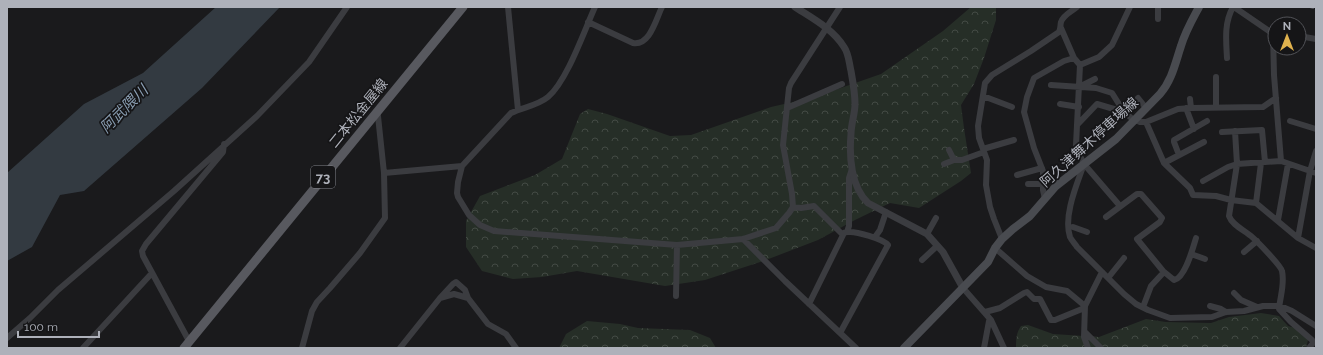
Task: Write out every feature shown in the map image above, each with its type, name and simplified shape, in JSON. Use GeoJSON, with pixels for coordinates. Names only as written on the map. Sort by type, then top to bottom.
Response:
{"type":"FeatureCollection","features":[{"type":"Feature","properties":{"kind":"main road","name":"二本松金屋線"},"geometry":{"type":"LineString","coordinates":[[186,345],[462,7]]}},
{"type":"Feature","properties":{"kind":"main road","name":"阿久津舞木停車場線"},"geometry":{"type":"LineString","coordinates":[[904,348],[988,262],[995,248],[1002,239],[1030,216],[1061,181],[1116,139],[1165,88],[1173,73],[1184,37],[1199,7]]}},
{"type":"Feature","properties":{"kind":"street"},"geometry":{"type":"LineString","coordinates":[[7,338],[58,290],[174,191],[224,144],[257,116],[309,62],[347,7]]}},
{"type":"Feature","properties":{"kind":"street"},"geometry":{"type":"LineString","coordinates":[[508,7],[518,110]]}},
{"type":"Feature","properties":{"kind":"street"},"geometry":{"type":"LineString","coordinates":[[595,7],[572,59],[552,92],[542,101],[511,113],[462,166],[458,182],[458,197],[462,206],[473,220],[485,228],[494,231],[677,245],[743,239],[776,228],[793,207],[783,145],[789,88],[840,7]]}},
{"type":"Feature","properties":{"kind":"street"},"geometry":{"type":"LineString","coordinates":[[588,22],[633,43],[639,43],[648,36],[662,7]]}},
{"type":"Feature","properties":{"kind":"street"},"geometry":{"type":"LineString","coordinates":[[795,7],[827,28],[845,48],[848,55],[854,88],[855,105],[850,135],[852,169],[854,180],[861,196],[868,203],[927,234],[943,252],[963,288],[991,320],[1004,348]]}},
{"type":"Feature","properties":{"kind":"street"},"geometry":{"type":"LineString","coordinates":[[1002,239],[990,207],[986,185],[987,160],[979,138],[978,126],[985,83],[987,79],[1031,52],[1059,32],[1064,17],[1077,7]]}},
{"type":"Feature","properties":{"kind":"street"},"geometry":{"type":"LineString","coordinates":[[1080,65],[1099,57],[1112,45],[1130,7]]}},
{"type":"Feature","properties":{"kind":"street"},"geometry":{"type":"LineString","coordinates":[[1158,7],[1158,19]]}},
{"type":"Feature","properties":{"kind":"street"},"geometry":{"type":"LineString","coordinates":[[1227,58],[1226,24],[1233,7],[1267,30]]}},
{"type":"Feature","properties":{"kind":"street"},"geometry":{"type":"LineString","coordinates":[[1061,28],[1074,58],[1080,65],[1076,145],[1084,164],[1120,206]]}},
{"type":"Feature","properties":{"kind":"street"},"geometry":{"type":"LineString","coordinates":[[1275,56],[1276,98],[1281,161]]}},
{"type":"Feature","properties":{"kind":"street"},"geometry":{"type":"LineString","coordinates":[[1045,199],[1042,168],[1024,116],[1027,97],[1034,78],[1064,61],[1074,58]]}},
{"type":"Feature","properties":{"kind":"street"},"geometry":{"type":"LineString","coordinates":[[1216,77],[1216,107]]}},
{"type":"Feature","properties":{"kind":"street"},"geometry":{"type":"LineString","coordinates":[[1080,87],[1095,79]]}},
{"type":"Feature","properties":{"kind":"street"},"geometry":{"type":"LineString","coordinates":[[787,108],[842,84]]}},
{"type":"Feature","properties":{"kind":"street"},"geometry":{"type":"LineString","coordinates":[[1050,85],[1096,88],[1112,93],[1124,112]]}},
{"type":"Feature","properties":{"kind":"street"},"geometry":{"type":"LineString","coordinates":[[983,96],[1012,107]]}},
{"type":"Feature","properties":{"kind":"street"},"geometry":{"type":"LineString","coordinates":[[1138,98],[1146,108]]}},
{"type":"Feature","properties":{"kind":"street"},"geometry":{"type":"LineString","coordinates":[[1078,124],[1097,104],[1124,112],[1140,122],[1146,122],[1178,109],[1263,107],[1276,98]]}},
{"type":"Feature","properties":{"kind":"street"},"geometry":{"type":"LineString","coordinates":[[1190,100],[1188,108],[1194,129]]}},
{"type":"Feature","properties":{"kind":"street"},"geometry":{"type":"LineString","coordinates":[[1060,104],[1079,107]]}},
{"type":"Feature","properties":{"kind":"street"},"geometry":{"type":"LineString","coordinates":[[302,348],[312,311],[317,302],[360,253],[385,218],[383,187],[384,173],[378,116],[376,113]]}},
{"type":"Feature","properties":{"kind":"street"},"geometry":{"type":"LineString","coordinates":[[1179,155],[1174,142],[1207,121]]}},
{"type":"Feature","properties":{"kind":"street"},"geometry":{"type":"LineString","coordinates":[[1290,121],[1316,129]]}},
{"type":"Feature","properties":{"kind":"street"},"geometry":{"type":"LineString","coordinates":[[1146,122],[1164,163],[1190,188],[1193,195],[1216,196],[1231,200],[1256,202],[1298,238],[1316,248]]}},
{"type":"Feature","properties":{"kind":"street"},"geometry":{"type":"LineString","coordinates":[[1222,132],[1262,130],[1263,162],[1256,202]]}},
{"type":"Feature","properties":{"kind":"street"},"geometry":{"type":"LineString","coordinates":[[1235,131],[1237,164],[1229,210],[1229,219],[1257,241],[1282,270],[1282,291],[1279,309],[1312,340],[1313,343],[1309,348]]}},
{"type":"Feature","properties":{"kind":"street"},"geometry":{"type":"LineString","coordinates":[[944,164],[954,160],[962,160],[1014,140]]}},
{"type":"Feature","properties":{"kind":"street"},"geometry":{"type":"LineString","coordinates":[[1164,163],[1204,142]]}},
{"type":"Feature","properties":{"kind":"street"},"geometry":{"type":"LineString","coordinates":[[186,345],[142,253],[144,248],[223,152],[224,144]]}},
{"type":"Feature","properties":{"kind":"street"},"geometry":{"type":"LineString","coordinates":[[949,150],[954,160]]}},
{"type":"Feature","properties":{"kind":"street"},"geometry":{"type":"LineString","coordinates":[[1298,238],[1313,172],[1316,151]]}},
{"type":"Feature","properties":{"kind":"street"},"geometry":{"type":"LineString","coordinates":[[1203,181],[1228,167],[1237,164],[1281,161],[1313,172]]}},
{"type":"Feature","properties":{"kind":"street"},"geometry":{"type":"LineString","coordinates":[[1084,164],[1071,204],[1069,218],[1069,232],[1071,238],[1077,247],[1136,304],[1170,318],[1212,317],[1226,312],[1244,311],[1257,307],[1279,306],[1292,311],[1316,326]]}},
{"type":"Feature","properties":{"kind":"street"},"geometry":{"type":"LineString","coordinates":[[1278,220],[1288,164]]}},
{"type":"Feature","properties":{"kind":"street"},"geometry":{"type":"LineString","coordinates":[[384,173],[462,166]]}},
{"type":"Feature","properties":{"kind":"street"},"geometry":{"type":"LineString","coordinates":[[1017,175],[1042,168]]}},
{"type":"Feature","properties":{"kind":"street"},"geometry":{"type":"LineString","coordinates":[[810,304],[849,226],[849,178],[852,169]]}},
{"type":"Feature","properties":{"kind":"street"},"geometry":{"type":"LineString","coordinates":[[1028,184],[1043,184]]}},
{"type":"Feature","properties":{"kind":"street"},"geometry":{"type":"LineString","coordinates":[[1106,217],[1138,194],[1141,194],[1162,218],[1160,222],[1137,239],[1164,272],[1173,280],[1177,280],[1183,273],[1196,238]]}},
{"type":"Feature","properties":{"kind":"street"},"geometry":{"type":"LineString","coordinates":[[793,207],[816,207],[842,234],[846,233],[874,237],[887,243],[888,245],[840,333]]}},
{"type":"Feature","properties":{"kind":"street"},"geometry":{"type":"LineString","coordinates":[[874,237],[880,230],[886,212]]}},
{"type":"Feature","properties":{"kind":"street"},"geometry":{"type":"LineString","coordinates":[[927,234],[936,218]]}},
{"type":"Feature","properties":{"kind":"street"},"geometry":{"type":"LineString","coordinates":[[1073,227],[1087,232]]}},
{"type":"Feature","properties":{"kind":"street"},"geometry":{"type":"LineString","coordinates":[[743,239],[784,281],[856,348]]}},
{"type":"Feature","properties":{"kind":"street"},"geometry":{"type":"LineString","coordinates":[[1244,252],[1257,241]]}},
{"type":"Feature","properties":{"kind":"street"},"geometry":{"type":"LineString","coordinates":[[676,296],[677,245]]}},
{"type":"Feature","properties":{"kind":"street"},"geometry":{"type":"LineString","coordinates":[[922,260],[937,246]]}},
{"type":"Feature","properties":{"kind":"street"},"geometry":{"type":"LineString","coordinates":[[995,248],[1027,276],[1046,287],[1067,291],[1085,306]]}},
{"type":"Feature","properties":{"kind":"street"},"geometry":{"type":"LineString","coordinates":[[1191,254],[1205,259]]}},
{"type":"Feature","properties":{"kind":"street"},"geometry":{"type":"LineString","coordinates":[[1108,278],[1124,258]]}},
{"type":"Feature","properties":{"kind":"street"},"geometry":{"type":"LineString","coordinates":[[1088,348],[1086,345],[1084,332],[1085,306],[1102,272]]}},
{"type":"Feature","properties":{"kind":"street"},"geometry":{"type":"LineString","coordinates":[[1143,307],[1152,286],[1164,272]]}},
{"type":"Feature","properties":{"kind":"street"},"geometry":{"type":"LineString","coordinates":[[83,348],[152,273]]}},
{"type":"Feature","properties":{"kind":"street"},"geometry":{"type":"LineString","coordinates":[[400,348],[440,298],[456,282],[465,290],[468,298],[488,324],[502,330],[516,348]]}},
{"type":"Feature","properties":{"kind":"street"},"geometry":{"type":"LineString","coordinates":[[985,312],[1000,308],[1024,292],[1027,292],[1034,299],[1040,299],[1051,320],[1082,309],[1085,306]]}},
{"type":"Feature","properties":{"kind":"street"},"geometry":{"type":"LineString","coordinates":[[1234,293],[1241,300],[1257,307]]}},
{"type":"Feature","properties":{"kind":"street"},"geometry":{"type":"LineString","coordinates":[[440,298],[454,294],[468,298]]}},
{"type":"Feature","properties":{"kind":"street"},"geometry":{"type":"LineString","coordinates":[[1210,306],[1226,312]]}},
{"type":"Feature","properties":{"kind":"street"},"geometry":{"type":"LineString","coordinates":[[984,348],[989,321],[991,320]]}},
{"type":"Feature","properties":{"kind":"street"},"geometry":{"type":"LineString","coordinates":[[1084,332],[1101,348]]}},
{"type":"Feature","properties":{"kind":"green space"},"geometry":{"type":"Polygon","coordinates":[[[971,7],[996,7],[996,20],[974,84],[961,105],[971,173],[919,208],[890,203],[818,240],[766,260],[705,280],[665,286],[577,271],[542,277],[513,279],[482,271],[466,247],[466,221],[480,196],[535,175],[562,159],[580,114],[588,109],[670,136],[691,135],[771,107],[815,97],[881,74],[943,31],[971,7]]]}},
{"type":"Feature","properties":{"kind":"green space"},"geometry":{"type":"Polygon","coordinates":[[[1261,313],[1279,316],[1288,326],[1299,329],[1308,340],[1306,348],[1016,348],[1019,329],[1021,326],[1028,325],[1053,334],[1099,337],[1146,319],[1166,322],[1211,323],[1229,317],[1261,313]]]}},
{"type":"Feature","properties":{"kind":"green space"},"geometry":{"type":"Polygon","coordinates":[[[587,321],[620,324],[638,328],[690,330],[710,338],[716,348],[559,348],[566,334],[587,321]]]}},
{"type":"Feature","properties":{"kind":"water","name":"阿武隈川"},"geometry":{"type":"Polygon","coordinates":[[[216,7],[280,7],[202,88],[84,191],[60,195],[32,247],[7,261],[7,173],[84,104],[143,73],[216,7]]]}},
{"type":"Feature","properties":{"kind":"railway"},"geometry":{"type":"LineString","coordinates":[[1309,7],[1316,9]]}}]}
